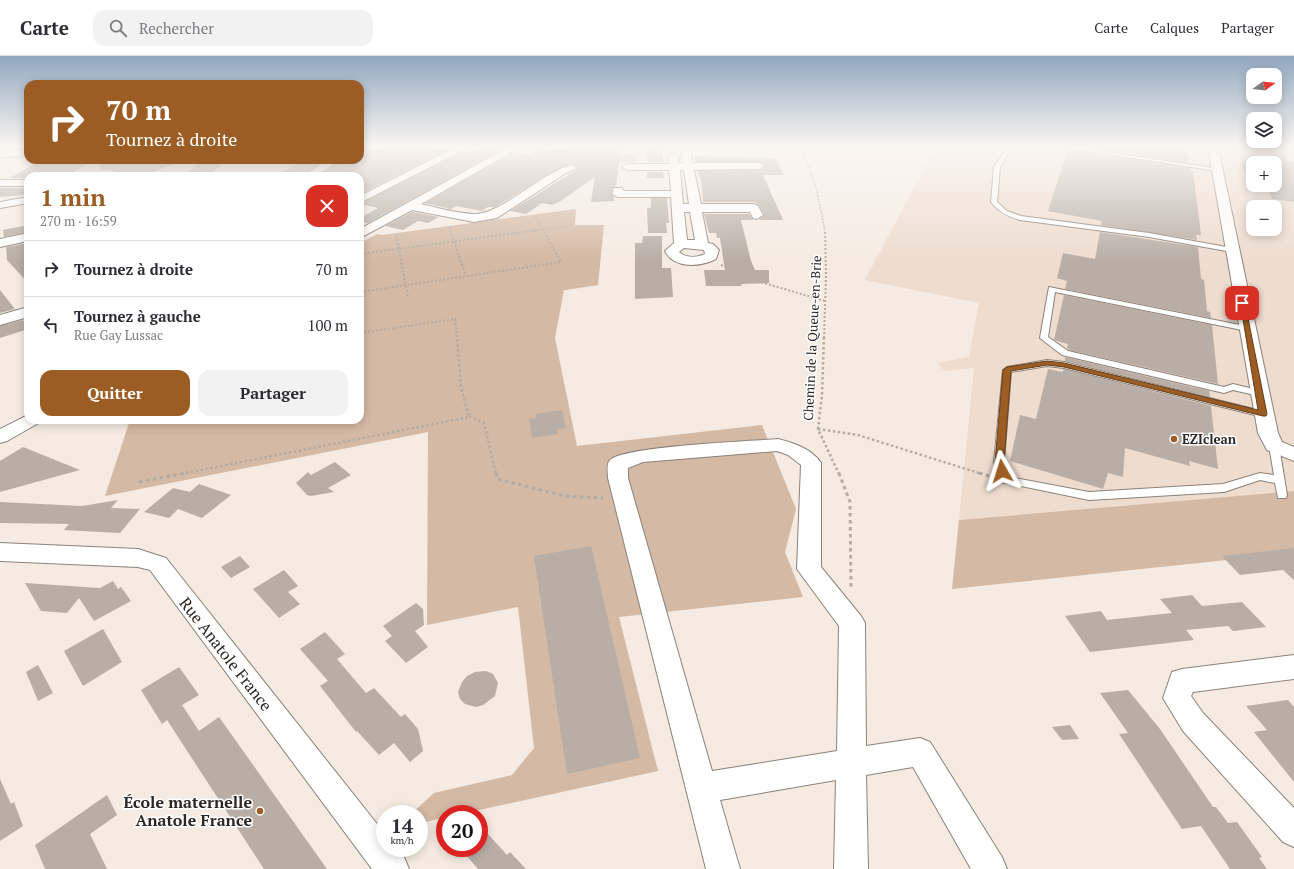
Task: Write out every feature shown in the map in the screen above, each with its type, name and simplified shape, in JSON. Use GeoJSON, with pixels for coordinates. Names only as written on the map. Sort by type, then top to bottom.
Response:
{"type":"FeatureCollection","features":[{"type":"Feature","properties":{"kind":"street"},"geometry":{"type":"LineString","coordinates":[[364,198],[390,185]]}},
{"type":"Feature","properties":{"kind":"street"},"geometry":{"type":"LineString","coordinates":[[364,232],[448,185]]}},
{"type":"Feature","properties":{"kind":"street"},"geometry":{"type":"LineString","coordinates":[[411,206],[474,218],[492,215],[540,185]]}},
{"type":"Feature","properties":{"kind":"street"},"geometry":{"type":"LineString","coordinates":[[675,185],[681,245]]}},
{"type":"Feature","properties":{"kind":"street"},"geometry":{"type":"LineString","coordinates":[[692,185],[702,245]]}},
{"type":"Feature","properties":{"kind":"street"},"geometry":{"type":"LineString","coordinates":[[1220,185],[1263,414],[1268,433],[1274,446],[1294,455]]}},
{"type":"Feature","properties":{"kind":"street"},"geometry":{"type":"LineString","coordinates":[[618,190],[618,194],[676,194]]}},
{"type":"Feature","properties":{"kind":"street"},"geometry":{"type":"LineString","coordinates":[[0,205],[24,201]]}},
{"type":"Feature","properties":{"kind":"street"},"geometry":{"type":"LineString","coordinates":[[678,208],[754,208],[757,215]]}},
{"type":"Feature","properties":{"kind":"street"},"geometry":{"type":"LineString","coordinates":[[0,243],[24,238]]}},
{"type":"Feature","properties":{"kind":"street"},"geometry":{"type":"LineString","coordinates":[[681,245],[702,245],[712,250],[713,253],[708,258],[690,261],[677,258],[672,251],[681,245]]}},
{"type":"Feature","properties":{"kind":"street"},"geometry":{"type":"LineString","coordinates":[[0,320],[24,313]]}},
{"type":"Feature","properties":{"kind":"street"},"geometry":{"type":"LineString","coordinates":[[0,437],[24,423]]}},
{"type":"Feature","properties":{"kind":"street"},"geometry":{"type":"LineString","coordinates":[[723,869],[623,499],[618,478],[618,464],[641,456],[778,445],[796,451],[811,463],[809,569],[852,623],[851,869]]}},
{"type":"Feature","properties":{"kind":"street","name":"Rue Anatole France"},"geometry":{"type":"LineString","coordinates":[[0,552],[138,558],[158,564],[392,869]]}},
{"type":"Feature","properties":{"kind":"street"},"geometry":{"type":"LineString","coordinates":[[1294,667],[1182,681],[1177,698],[1193,722],[1294,831]]}},
{"type":"Feature","properties":{"kind":"street"},"geometry":{"type":"LineString","coordinates":[[701,788],[920,752],[990,869]]}},
{"type":"Feature","properties":{"kind":"lane"},"geometry":{"type":"LineString","coordinates":[[995,185],[994,202],[1006,214],[1020,218],[1149,235],[1232,250]]}},
{"type":"Feature","properties":{"kind":"lane"},"geometry":{"type":"LineString","coordinates":[[1247,329],[1052,289],[1044,338],[1065,353],[1224,390],[1233,387],[1259,393]]}},
{"type":"Feature","properties":{"kind":"lane"},"geometry":{"type":"LineString","coordinates":[[1263,414],[1064,365],[1047,363],[1007,370],[999,462],[1005,480],[1089,496],[1224,488],[1260,476],[1279,480]]}},
{"type":"Feature","properties":{"kind":"lane"},"geometry":{"type":"LineString","coordinates":[[1274,446],[1282,495]]}},
{"type":"Feature","properties":{"kind":"path","name":"Chemin de la Queue-en-Brie"},"geometry":{"type":"LineString","coordinates":[[815,185],[826,226],[822,395],[818,429],[838,471],[850,502],[852,623]]}},
{"type":"Feature","properties":{"kind":"path"},"geometry":{"type":"LineString","coordinates":[[364,291],[561,262],[535,216]]}},
{"type":"Feature","properties":{"kind":"path"},"geometry":{"type":"LineString","coordinates":[[364,253],[568,226]]}},
{"type":"Feature","properties":{"kind":"path"},"geometry":{"type":"LineString","coordinates":[[449,228],[466,276]]}},
{"type":"Feature","properties":{"kind":"path"},"geometry":{"type":"LineString","coordinates":[[396,235],[408,297]]}},
{"type":"Feature","properties":{"kind":"path"},"geometry":{"type":"LineString","coordinates":[[708,258],[747,278],[825,301]]}},
{"type":"Feature","properties":{"kind":"path"},"geometry":{"type":"LineString","coordinates":[[364,332],[455,319],[461,388],[468,415],[484,423],[497,479],[566,496],[623,499]]}},
{"type":"Feature","properties":{"kind":"path"},"geometry":{"type":"LineString","coordinates":[[139,482],[469,417],[468,415]]}},
{"type":"Feature","properties":{"kind":"path"},"geometry":{"type":"LineString","coordinates":[[818,429],[858,435],[971,471],[1005,480]]}},
{"type":"Feature","properties":{"kind":"shaded area"},"geometry":{"type":"Polygon","coordinates":[[[915,185],[1246,185],[1246,192],[1282,192],[1282,185],[1294,185],[1294,491],[959,520],[974,368],[945,371],[937,363],[969,357],[979,303],[865,280],[915,185]]]}},
{"type":"Feature","properties":{"kind":"shaded area"},"geometry":{"type":"Polygon","coordinates":[[[576,209],[575,225],[604,225],[598,285],[564,290],[555,338],[577,446],[762,425],[796,509],[785,552],[803,597],[619,617],[658,771],[488,808],[488,805],[436,805],[436,819],[428,821],[428,805],[421,805],[434,793],[512,775],[534,748],[518,607],[427,625],[428,432],[105,496],[129,424],[364,424],[364,241],[377,234],[382,235],[576,209]]]}},
{"type":"Feature","properties":{"kind":"shaded area"},"geometry":{"type":"Polygon","coordinates":[[[1294,491],[1294,553],[952,589],[959,520],[1294,491]]]}},
{"type":"Feature","properties":{"kind":"building"},"geometry":{"type":"Polygon","coordinates":[[[364,185],[378,185],[364,192],[364,185]]]}},
{"type":"Feature","properties":{"kind":"building"},"geometry":{"type":"Polygon","coordinates":[[[398,185],[437,185],[368,223],[364,222],[364,216],[378,208],[364,205],[364,202],[398,185]]]}},
{"type":"Feature","properties":{"kind":"building"},"geometry":{"type":"Polygon","coordinates":[[[457,185],[531,185],[495,207],[488,207],[482,211],[456,206],[451,209],[425,203],[457,185]]]}},
{"type":"Feature","properties":{"kind":"building"},"geometry":{"type":"Polygon","coordinates":[[[552,185],[584,185],[559,202],[552,205],[542,203],[526,214],[510,211],[552,185]]]}},
{"type":"Feature","properties":{"kind":"building"},"geometry":{"type":"Polygon","coordinates":[[[594,185],[616,185],[613,187],[611,194],[614,197],[614,201],[591,202],[594,185]]]}},
{"type":"Feature","properties":{"kind":"building"},"geometry":{"type":"Polygon","coordinates":[[[702,185],[767,185],[783,220],[759,220],[764,214],[759,205],[754,202],[703,202],[702,185]]]}},
{"type":"Feature","properties":{"kind":"building"},"geometry":{"type":"Polygon","coordinates":[[[1057,185],[1195,185],[1201,235],[1196,235],[1197,240],[1101,225],[1102,221],[1048,211],[1057,185]]]}},
{"type":"Feature","properties":{"kind":"building"},"geometry":{"type":"Polygon","coordinates":[[[1282,185],[1294,185],[1294,202],[1272,199],[1270,192],[1282,192],[1282,185]]]}},
{"type":"Feature","properties":{"kind":"building"},"geometry":{"type":"Polygon","coordinates":[[[0,188],[24,188],[23,195],[0,197],[0,188]]]}},
{"type":"Feature","properties":{"kind":"building"},"geometry":{"type":"Polygon","coordinates":[[[651,198],[667,198],[669,223],[666,223],[667,233],[648,233],[647,208],[651,208],[651,198]]]}},
{"type":"Feature","properties":{"kind":"building"},"geometry":{"type":"Polygon","coordinates":[[[412,212],[439,217],[428,223],[418,221],[403,230],[385,226],[412,212]]]}},
{"type":"Feature","properties":{"kind":"building"},"geometry":{"type":"Polygon","coordinates":[[[704,214],[749,214],[753,220],[741,220],[751,261],[755,270],[769,270],[769,283],[741,284],[742,286],[706,286],[704,270],[725,270],[720,238],[717,238],[716,233],[709,233],[704,214]]]}},
{"type":"Feature","properties":{"kind":"building"},"geometry":{"type":"Polygon","coordinates":[[[24,226],[24,233],[4,237],[3,230],[24,226]]]}},
{"type":"Feature","properties":{"kind":"building"},"geometry":{"type":"Polygon","coordinates":[[[1100,232],[1198,247],[1201,279],[1204,280],[1207,311],[1210,312],[1211,318],[1065,289],[1067,281],[1057,278],[1063,253],[1095,259],[1100,232]]]}},
{"type":"Feature","properties":{"kind":"building"},"geometry":{"type":"Polygon","coordinates":[[[643,236],[662,236],[662,268],[671,268],[673,297],[635,299],[635,243],[642,243],[643,236]]]}},
{"type":"Feature","properties":{"kind":"building"},"geometry":{"type":"Polygon","coordinates":[[[24,244],[24,279],[7,260],[6,247],[24,244]]]}},
{"type":"Feature","properties":{"kind":"building"},"geometry":{"type":"Polygon","coordinates":[[[0,290],[15,309],[0,313],[0,290]]]}},
{"type":"Feature","properties":{"kind":"building"},"geometry":{"type":"Polygon","coordinates":[[[1064,295],[1212,325],[1218,384],[1069,350],[1067,348],[1068,344],[1054,340],[1064,295]]]}},
{"type":"Feature","properties":{"kind":"building"},"geometry":{"type":"Polygon","coordinates":[[[23,320],[24,330],[0,338],[0,326],[23,320]]]}},
{"type":"Feature","properties":{"kind":"building"},"geometry":{"type":"Polygon","coordinates":[[[1065,357],[1209,391],[1210,397],[1065,361],[1065,357]]]}},
{"type":"Feature","properties":{"kind":"building"},"geometry":{"type":"Polygon","coordinates":[[[1048,369],[1062,372],[1064,369],[1211,406],[1218,469],[1189,461],[1190,466],[1125,448],[1123,477],[1108,473],[1103,489],[1010,461],[1020,415],[1036,419],[1048,369]]]}},
{"type":"Feature","properties":{"kind":"building"},"geometry":{"type":"Polygon","coordinates":[[[562,410],[566,428],[557,429],[558,434],[532,438],[529,419],[536,418],[536,414],[562,410]]]}},
{"type":"Feature","properties":{"kind":"building"},"geometry":{"type":"Polygon","coordinates":[[[23,447],[80,470],[0,492],[0,461],[23,447]]]}},
{"type":"Feature","properties":{"kind":"building"},"geometry":{"type":"Polygon","coordinates":[[[335,462],[351,475],[328,488],[334,492],[311,496],[307,495],[296,483],[308,472],[311,475],[335,462]]]}},
{"type":"Feature","properties":{"kind":"building"},"geometry":{"type":"Polygon","coordinates":[[[199,484],[231,495],[202,518],[178,509],[169,518],[144,512],[173,488],[190,492],[199,484]]]}},
{"type":"Feature","properties":{"kind":"building"},"geometry":{"type":"Polygon","coordinates":[[[118,500],[111,508],[140,509],[120,533],[64,530],[69,524],[0,523],[0,502],[82,506],[118,500]]]}},
{"type":"Feature","properties":{"kind":"building"},"geometry":{"type":"Polygon","coordinates":[[[591,546],[640,758],[567,774],[534,556],[591,546]]]}},
{"type":"Feature","properties":{"kind":"building"},"geometry":{"type":"Polygon","coordinates":[[[1294,548],[1294,580],[1283,570],[1240,575],[1222,556],[1294,548]]]}},
{"type":"Feature","properties":{"kind":"building"},"geometry":{"type":"Polygon","coordinates":[[[240,556],[250,567],[231,578],[221,567],[240,556]]]}},
{"type":"Feature","properties":{"kind":"building"},"geometry":{"type":"Polygon","coordinates":[[[284,570],[298,586],[288,592],[300,604],[279,618],[253,589],[284,570]]]}},
{"type":"Feature","properties":{"kind":"building"},"geometry":{"type":"Polygon","coordinates":[[[113,581],[118,589],[121,587],[131,601],[94,621],[79,598],[67,613],[41,611],[25,583],[100,588],[113,581]]]}},
{"type":"Feature","properties":{"kind":"building"},"geometry":{"type":"Polygon","coordinates":[[[1192,595],[1202,606],[1242,602],[1266,627],[1233,631],[1228,626],[1186,630],[1194,640],[1090,652],[1065,616],[1101,611],[1107,620],[1172,613],[1160,599],[1192,595]]]}},
{"type":"Feature","properties":{"kind":"building"},"geometry":{"type":"Polygon","coordinates":[[[416,603],[423,609],[424,625],[415,631],[428,647],[406,663],[385,641],[392,636],[383,626],[416,603]]]}},
{"type":"Feature","properties":{"kind":"building"},"geometry":{"type":"Polygon","coordinates":[[[103,629],[122,662],[83,686],[64,651],[103,629]]]}},
{"type":"Feature","properties":{"kind":"building"},"geometry":{"type":"Polygon","coordinates":[[[325,632],[345,654],[337,659],[366,693],[374,688],[401,717],[405,714],[418,729],[423,751],[410,762],[394,743],[379,755],[357,731],[356,732],[320,686],[328,681],[300,649],[325,632]]]}},
{"type":"Feature","properties":{"kind":"building"},"geometry":{"type":"Polygon","coordinates":[[[38,665],[53,693],[38,701],[26,672],[38,665]]]}},
{"type":"Feature","properties":{"kind":"building"},"geometry":{"type":"Polygon","coordinates":[[[179,667],[199,695],[182,705],[199,731],[219,717],[327,869],[264,869],[167,720],[162,724],[141,690],[179,667]]]}},
{"type":"Feature","properties":{"kind":"building"},"geometry":{"type":"Polygon","coordinates":[[[486,671],[493,674],[498,683],[495,696],[483,705],[476,707],[465,704],[460,699],[458,692],[462,682],[467,676],[475,672],[486,671]]]}},
{"type":"Feature","properties":{"kind":"building"},"geometry":{"type":"Polygon","coordinates":[[[1128,690],[1160,729],[1213,807],[1216,807],[1228,823],[1237,822],[1262,857],[1259,858],[1267,869],[1230,869],[1201,826],[1182,829],[1119,734],[1128,733],[1100,693],[1128,690]]]}},
{"type":"Feature","properties":{"kind":"building"},"geometry":{"type":"Polygon","coordinates":[[[1288,700],[1294,707],[1294,782],[1254,732],[1267,730],[1246,706],[1288,700]]]}},
{"type":"Feature","properties":{"kind":"building"},"geometry":{"type":"Polygon","coordinates":[[[1070,725],[1079,739],[1062,740],[1052,727],[1070,725]]]}},
{"type":"Feature","properties":{"kind":"building"},"geometry":{"type":"Polygon","coordinates":[[[0,779],[11,804],[14,802],[23,826],[0,841],[0,779]]]}},
{"type":"Feature","properties":{"kind":"building"},"geometry":{"type":"Polygon","coordinates":[[[107,795],[117,815],[90,834],[107,869],[45,869],[35,845],[107,795]]]}},
{"type":"Feature","properties":{"kind":"building"},"geometry":{"type":"Polygon","coordinates":[[[488,834],[507,855],[510,852],[526,869],[478,869],[468,857],[488,857],[488,834]]]}},
{"type":"Feature","properties":{"kind":"place","name":"EZIclean"},"geometry":{"type":"Point","coordinates":[1174,439]}},
{"type":"Feature","properties":{"kind":"place","name":"École maternelle Anatole France"},"geometry":{"type":"Point","coordinates":[260,811]}},
{"type":"Feature","properties":{"kind":"route"},"geometry":{"type":"LineString","coordinates":[[1002,471],[999,462],[1007,370],[1047,363],[1064,365],[1263,414],[1242,303]]}}]}
